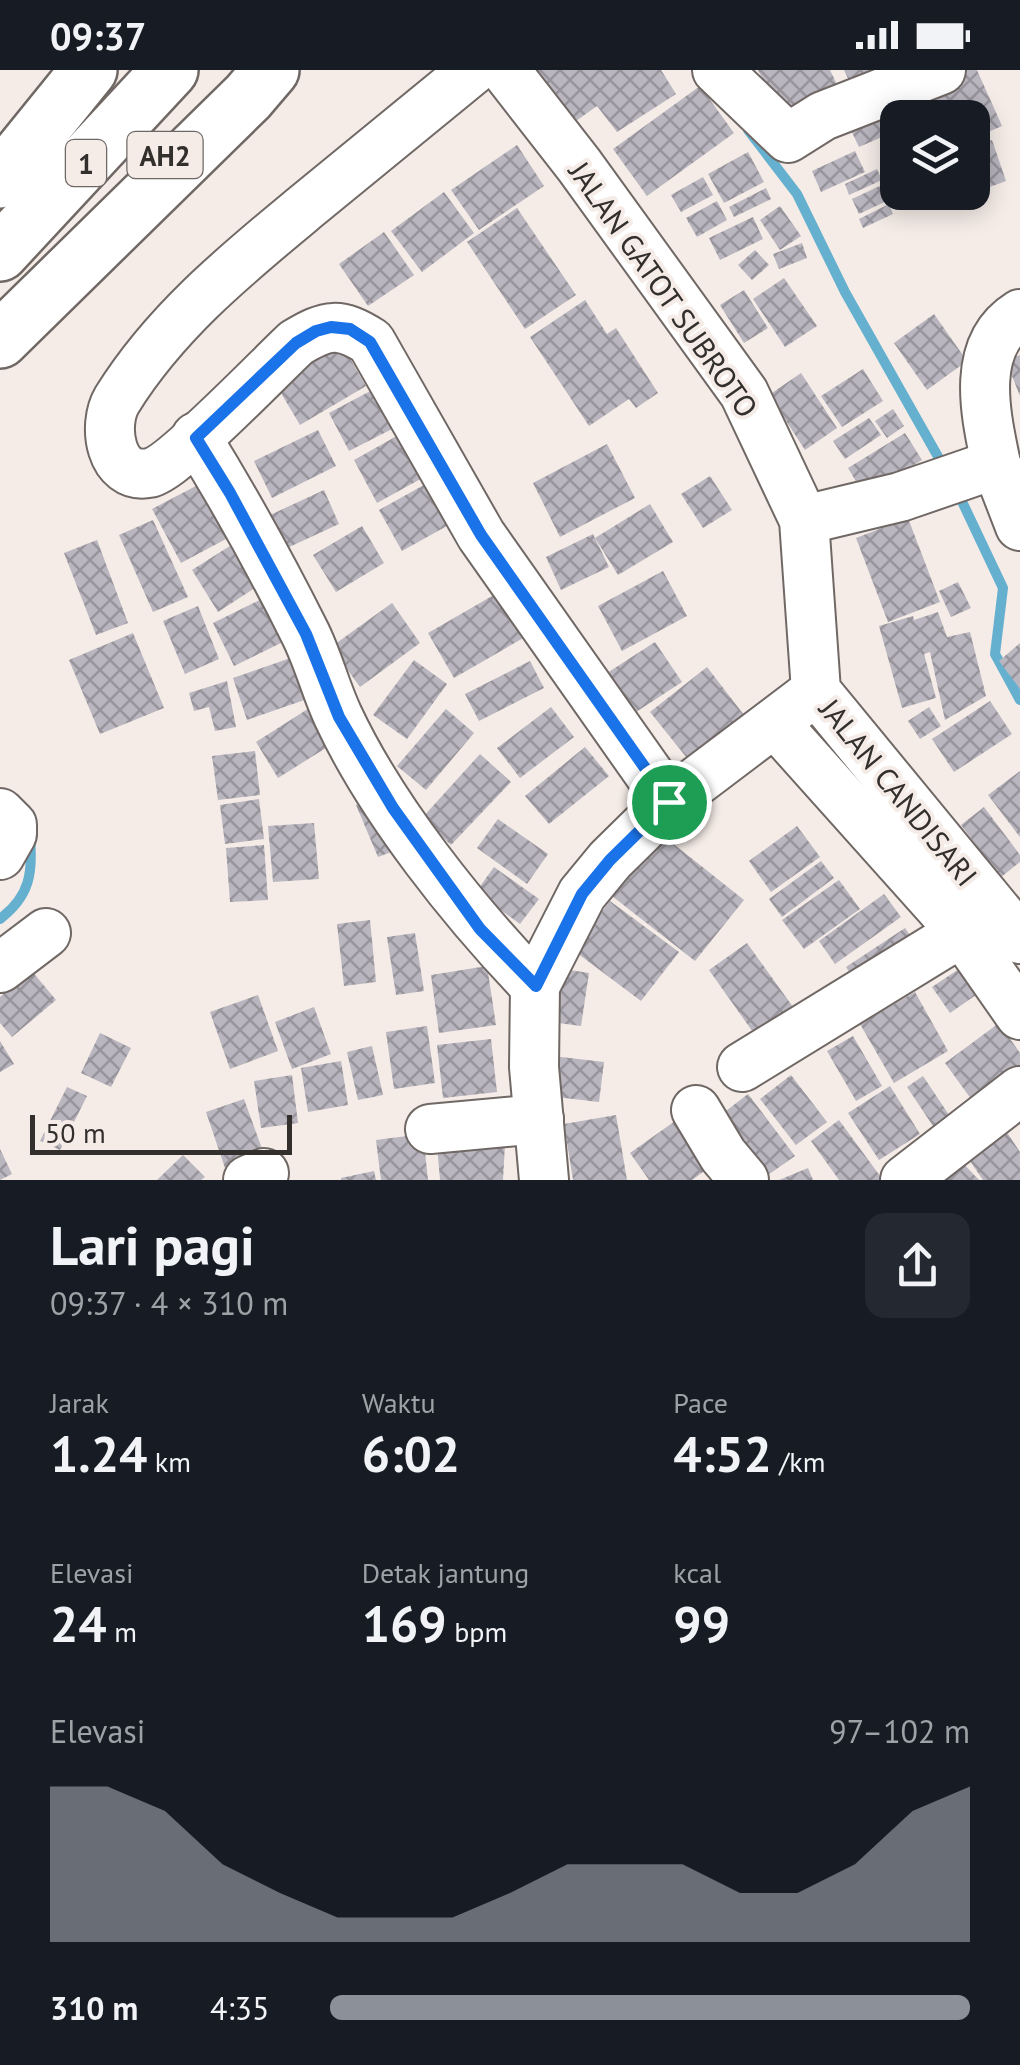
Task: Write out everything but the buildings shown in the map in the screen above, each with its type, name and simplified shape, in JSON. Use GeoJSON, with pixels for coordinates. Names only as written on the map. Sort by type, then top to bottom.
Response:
{"type":"FeatureCollection","features":[{"type":"Feature","properties":{"kind":"highway"},"geometry":{"type":"LineString","coordinates":[[0,180],[89,70]]}},
{"type":"Feature","properties":{"kind":"highway","name":"1"},"geometry":{"type":"LineString","coordinates":[[0,254],[170,70]]}},
{"type":"Feature","properties":{"kind":"highway","name":"AH2"},"geometry":{"type":"LineString","coordinates":[[104,239],[226,70]]}},
{"type":"Feature","properties":{"kind":"highway","name":"1"},"geometry":{"type":"LineString","coordinates":[[0,340],[271,70]]}},
{"type":"Feature","properties":{"kind":"street"},"geometry":{"type":"LineString","coordinates":[[474,70],[216,281],[161,342],[114,404],[112,449],[121,464],[133,473],[150,473],[176,460],[296,343],[331,327],[350,329],[370,342],[481,535],[669,802]]}},
{"type":"Feature","properties":{"kind":"street","name":"JALAN GATOT SUBROTO"},"geometry":{"type":"LineString","coordinates":[[505,70],[744,393],[804,520]]}},
{"type":"Feature","properties":{"kind":"street"},"geometry":{"type":"LineString","coordinates":[[718,70],[788,138],[823,116],[942,70]]}},
{"type":"Feature","properties":{"kind":"street"},"geometry":{"type":"LineString","coordinates":[[1020,314],[1000,331],[985,376],[982,469],[1020,526]]}},
{"type":"Feature","properties":{"kind":"street"},"geometry":{"type":"LineString","coordinates":[[196,438],[306,634],[339,717],[393,808],[480,929],[536,986]]}},
{"type":"Feature","properties":{"kind":"street"},"geometry":{"type":"LineString","coordinates":[[804,520],[900,497],[982,469]]}},
{"type":"Feature","properties":{"kind":"street","name":"JALAN CANDISARI"},"geometry":{"type":"LineString","coordinates":[[804,520],[816,691],[1020,939]]}},
{"type":"Feature","properties":{"kind":"street","name":"JALAN CANDISARI"},"geometry":{"type":"LineString","coordinates":[[544,1180],[534,1067],[536,986],[582,894],[610,860],[669,802],[816,691]]}},
{"type":"Feature","properties":{"kind":"street","name":"JALAN CANDISARI"},"geometry":{"type":"LineString","coordinates":[[775,722],[962,932],[1020,1015]]}},
{"type":"Feature","properties":{"kind":"street"},"geometry":{"type":"LineString","coordinates":[[0,813],[12,825],[12,834],[0,856]]}},
{"type":"Feature","properties":{"kind":"street"},"geometry":{"type":"LineString","coordinates":[[0,968],[46,932]]}},
{"type":"Feature","properties":{"kind":"street","name":"JALAN CANDISARI"},"geometry":{"type":"LineString","coordinates":[[742,1067],[962,932]]}},
{"type":"Feature","properties":{"kind":"street"},"geometry":{"type":"LineString","coordinates":[[905,1180],[1020,1090]]}},
{"type":"Feature","properties":{"kind":"street"},"geometry":{"type":"LineString","coordinates":[[696,1110],[744,1180]]}},
{"type":"Feature","properties":{"kind":"street"},"geometry":{"type":"LineString","coordinates":[[430,1129],[539,1119]]}},
{"type":"Feature","properties":{"kind":"waterway"},"geometry":{"type":"LineString","coordinates":[[748,130],[797,194],[845,292],[945,469]]}},
{"type":"Feature","properties":{"kind":"waterway"},"geometry":{"type":"LineString","coordinates":[[958,493],[1003,588],[995,654],[1020,700]]}},
{"type":"Feature","properties":{"kind":"waterway"},"geometry":{"type":"LineString","coordinates":[[0,919],[18,902],[27,883],[30,837]]}},
{"type":"Feature","properties":{"kind":"route"},"geometry":{"type":"LineString","coordinates":[[331,327],[350,329],[370,342],[481,535],[669,802],[610,860],[582,894],[536,986],[480,929],[393,808],[339,717],[306,634],[196,438],[296,343],[316,331],[331,327]]}}]}
